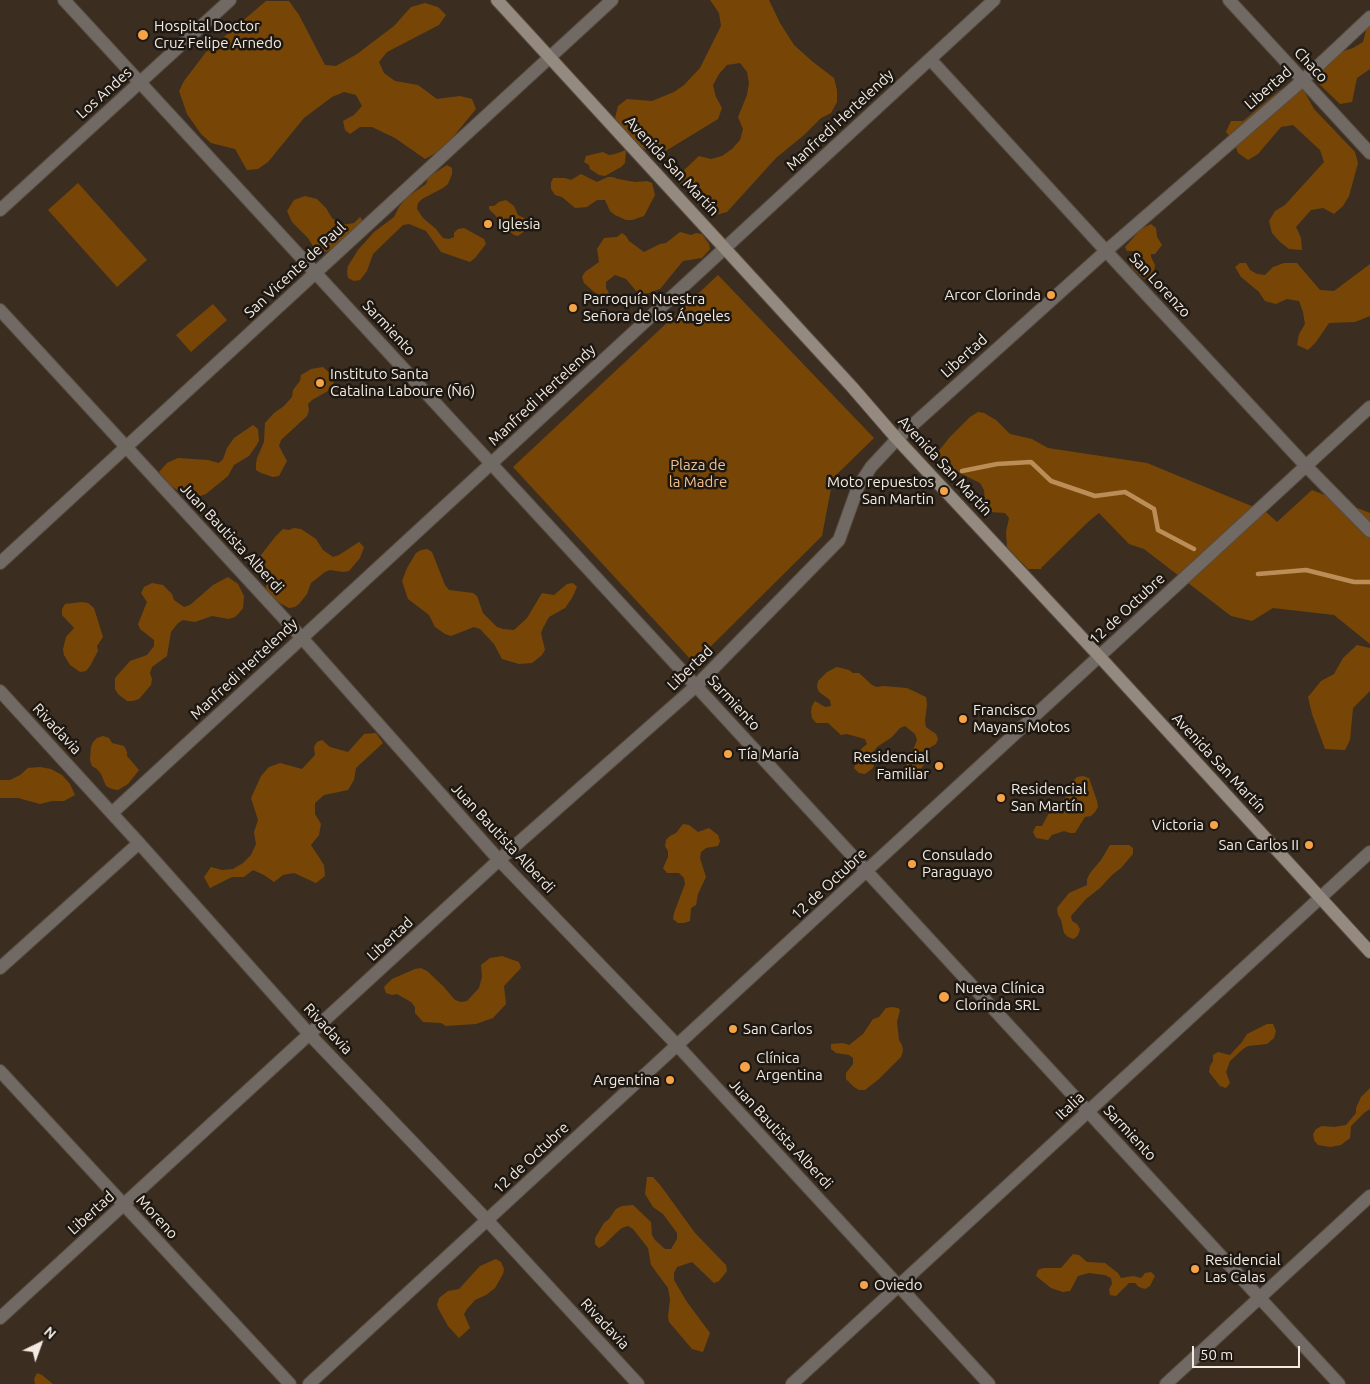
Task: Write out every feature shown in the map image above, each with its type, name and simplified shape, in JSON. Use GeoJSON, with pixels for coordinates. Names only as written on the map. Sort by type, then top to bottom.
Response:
{"type":"FeatureCollection","features":[{"type":"Feature","properties":{"kind":"main road","name":"Avenida San Martín"},"geometry":{"type":"LineString","coordinates":[[497,0],[852,387],[897,439],[1370,952]]}},
{"type":"Feature","properties":{"kind":"street","name":"Sarmiento"},"geometry":{"type":"LineString","coordinates":[[64,0],[1339,1384]]}},
{"type":"Feature","properties":{"kind":"street","name":"Los Andes"},"geometry":{"type":"LineString","coordinates":[[0,210],[230,0]]}},
{"type":"Feature","properties":{"kind":"street","name":"San Vicente de Paul"},"geometry":{"type":"LineString","coordinates":[[0,563],[612,0]]}},
{"type":"Feature","properties":{"kind":"street","name":"Manfredi Hertelendy"},"geometry":{"type":"LineString","coordinates":[[112,813],[994,0]]}},
{"type":"Feature","properties":{"kind":"street","name":"Chaco"},"geometry":{"type":"LineString","coordinates":[[1229,0],[1370,153]]}},
{"type":"Feature","properties":{"kind":"street","name":"Libertad"},"geometry":{"type":"LineString","coordinates":[[0,1318],[499,860],[696,686],[838,540],[858,487],[871,467],[897,439],[1106,251],[1303,80],[1370,17]]}},
{"type":"Feature","properties":{"kind":"street","name":"San Lorenzo"},"geometry":{"type":"LineString","coordinates":[[930,59],[1306,466],[1370,531]]}},
{"type":"Feature","properties":{"kind":"street","name":"Juan Bautista Alberdi"},"geometry":{"type":"LineString","coordinates":[[0,310],[302,638],[499,860],[677,1045],[989,1384]]}},
{"type":"Feature","properties":{"kind":"street","name":"12 de Octubre"},"geometry":{"type":"LineString","coordinates":[[310,1384],[1370,407]]}},
{"type":"Feature","properties":{"kind":"street","name":"Rivadavia"},"geometry":{"type":"LineString","coordinates":[[0,691],[112,813],[310,1035],[487,1220],[638,1384]]}},
{"type":"Feature","properties":{"kind":"street"},"geometry":{"type":"LineString","coordinates":[[0,968],[139,843]]}},
{"type":"Feature","properties":{"kind":"street","name":"Italia"},"geometry":{"type":"LineString","coordinates":[[792,1384],[1370,852]]}},
{"type":"Feature","properties":{"kind":"street","name":"Moreno"},"geometry":{"type":"LineString","coordinates":[[0,1071],[290,1384]]}},
{"type":"Feature","properties":{"kind":"street"},"geometry":{"type":"LineString","coordinates":[[1166,1384],[1370,1196]]}},
{"type":"Feature","properties":{"kind":"green space"},"geometry":{"type":"Polygon","coordinates":[[[710,0],[769,0],[780,23],[794,45],[834,78],[837,90],[837,102],[831,113],[821,118],[776,158],[727,212],[716,215],[679,182],[682,172],[699,156],[711,159],[722,156],[740,140],[743,129],[738,117],[747,95],[749,83],[747,72],[740,63],[727,65],[713,85],[716,97],[722,108],[718,119],[664,152],[656,155],[639,146],[621,128],[615,118],[618,106],[627,99],[652,101],[674,92],[684,85],[700,68],[721,26],[719,13],[710,0]]]}},
{"type":"Feature","properties":{"kind":"green space"},"geometry":{"type":"Polygon","coordinates":[[[266,1],[289,1],[299,15],[325,65],[336,66],[357,54],[394,26],[411,7],[425,3],[438,7],[446,15],[439,25],[387,52],[379,62],[384,73],[395,81],[418,85],[437,99],[460,96],[472,99],[476,109],[453,137],[436,153],[425,159],[395,138],[372,127],[360,127],[350,134],[345,130],[343,121],[354,115],[362,106],[356,95],[344,92],[332,97],[304,118],[268,162],[258,169],[247,170],[235,149],[211,143],[201,134],[187,114],[179,91],[184,81],[206,52],[266,1]]]}},
{"type":"Feature","properties":{"kind":"green space"},"geometry":{"type":"Polygon","coordinates":[[[1370,10],[1370,69],[1357,78],[1352,102],[1340,104],[1315,80],[1312,68],[1317,57],[1327,51],[1340,52],[1353,48],[1363,42],[1370,10]]]}},
{"type":"Feature","properties":{"kind":"green space"},"geometry":{"type":"Polygon","coordinates":[[[1292,87],[1303,89],[1314,109],[1355,152],[1358,163],[1349,196],[1343,206],[1334,214],[1323,208],[1311,210],[1296,227],[1301,238],[1302,250],[1289,249],[1280,242],[1272,233],[1269,221],[1275,211],[1285,205],[1324,162],[1320,150],[1293,125],[1281,127],[1258,154],[1248,160],[1238,153],[1234,141],[1226,132],[1231,121],[1243,121],[1280,90],[1292,87]]]}},
{"type":"Feature","properties":{"kind":"green space"},"geometry":{"type":"Polygon","coordinates":[[[626,150],[625,163],[605,176],[599,175],[590,169],[589,165],[584,162],[586,156],[603,152],[609,155],[626,150]]]}},
{"type":"Feature","properties":{"kind":"green space"},"geometry":{"type":"Polygon","coordinates":[[[447,165],[452,168],[448,184],[422,199],[418,203],[417,209],[423,218],[443,238],[449,239],[454,237],[454,233],[458,229],[464,228],[484,239],[486,244],[475,258],[470,262],[441,252],[426,231],[409,224],[403,225],[373,254],[367,271],[360,280],[354,281],[348,278],[348,266],[358,250],[374,232],[394,217],[407,197],[426,184],[428,178],[433,174],[447,165]]]}},
{"type":"Feature","properties":{"kind":"green space"},"geometry":{"type":"Polygon","coordinates":[[[581,174],[597,182],[608,177],[635,182],[647,181],[652,183],[655,195],[644,216],[632,220],[626,220],[615,215],[610,211],[605,200],[597,200],[587,207],[575,208],[562,197],[555,195],[551,189],[551,183],[553,178],[571,180],[581,174]]]}},
{"type":"Feature","properties":{"kind":"green space"},"geometry":{"type":"Polygon","coordinates":[[[78,183],[147,260],[117,287],[48,210],[78,183]]]}},
{"type":"Feature","properties":{"kind":"green space"},"geometry":{"type":"Polygon","coordinates":[[[305,196],[317,199],[332,218],[342,225],[354,223],[360,217],[364,223],[338,245],[326,252],[314,248],[308,238],[292,222],[287,211],[294,200],[305,196]]]}},
{"type":"Feature","properties":{"kind":"green space"},"geometry":{"type":"Polygon","coordinates":[[[506,200],[514,206],[518,215],[529,223],[530,227],[518,236],[509,231],[489,209],[489,206],[494,206],[506,200]]]}},
{"type":"Feature","properties":{"kind":"green space"},"geometry":{"type":"Polygon","coordinates":[[[1151,224],[1156,228],[1157,237],[1162,245],[1155,254],[1151,254],[1155,265],[1154,272],[1144,279],[1132,268],[1131,264],[1135,260],[1138,261],[1142,253],[1127,251],[1125,247],[1141,229],[1151,224]]]}},
{"type":"Feature","properties":{"kind":"green space"},"geometry":{"type":"Polygon","coordinates":[[[680,232],[691,235],[696,233],[702,234],[710,249],[702,258],[683,261],[660,289],[643,295],[638,293],[626,279],[615,275],[606,282],[606,288],[609,293],[608,298],[602,299],[584,283],[582,277],[585,272],[599,262],[597,249],[604,238],[617,237],[622,233],[644,252],[666,243],[680,232]]]}},
{"type":"Feature","properties":{"kind":"green space"},"geometry":{"type":"Polygon","coordinates":[[[1240,263],[1246,263],[1250,270],[1257,274],[1265,275],[1273,267],[1284,263],[1297,263],[1320,290],[1334,291],[1370,264],[1370,316],[1355,322],[1329,323],[1308,350],[1297,345],[1299,334],[1305,324],[1299,301],[1287,299],[1276,304],[1265,301],[1259,292],[1241,277],[1235,267],[1240,263]]]}},
{"type":"Feature","properties":{"kind":"green space","name":"Plaza de la Madre"},"geometry":{"type":"Polygon","coordinates":[[[718,275],[874,438],[833,478],[822,536],[694,663],[513,467],[718,275]]]}},
{"type":"Feature","properties":{"kind":"green space"},"geometry":{"type":"Polygon","coordinates":[[[213,304],[227,320],[191,352],[176,335],[213,304]]]}},
{"type":"Feature","properties":{"kind":"green space"},"geometry":{"type":"Polygon","coordinates":[[[323,367],[332,375],[334,380],[333,386],[308,404],[307,416],[281,440],[279,446],[287,461],[279,476],[273,477],[256,470],[257,458],[264,442],[265,423],[292,397],[293,390],[300,381],[301,375],[311,369],[323,367]]]}},
{"type":"Feature","properties":{"kind":"green space"},"geometry":{"type":"Polygon","coordinates":[[[978,412],[984,413],[996,420],[1010,434],[1032,439],[1048,448],[1147,463],[1266,512],[1277,522],[1312,490],[1370,513],[1370,644],[1334,615],[1273,608],[1252,621],[1231,616],[1144,549],[1129,544],[1099,513],[1042,569],[1028,569],[1007,547],[1006,532],[1009,518],[1005,513],[990,512],[980,483],[958,472],[946,470],[939,459],[938,452],[949,438],[970,417],[978,412]]]}},
{"type":"Feature","properties":{"kind":"green space"},"geometry":{"type":"Polygon","coordinates":[[[253,425],[258,429],[259,441],[256,446],[249,456],[234,465],[228,476],[206,494],[200,496],[182,493],[171,486],[159,472],[167,463],[178,458],[208,460],[219,463],[234,438],[253,425]]]}},
{"type":"Feature","properties":{"kind":"green space"},"geometry":{"type":"Polygon","coordinates":[[[294,528],[301,529],[316,539],[323,550],[333,557],[359,542],[364,547],[360,558],[349,571],[330,570],[325,572],[311,583],[307,594],[299,604],[289,608],[278,602],[269,593],[266,588],[268,570],[260,561],[261,555],[283,529],[289,530],[294,528]]]}},
{"type":"Feature","properties":{"kind":"green space"},"geometry":{"type":"Polygon","coordinates":[[[427,549],[432,552],[445,585],[449,590],[473,593],[477,596],[483,613],[497,627],[503,629],[514,630],[527,618],[542,593],[554,595],[567,584],[573,583],[577,587],[572,598],[565,608],[549,617],[543,628],[541,633],[545,650],[542,655],[532,663],[519,664],[502,659],[494,644],[480,629],[474,627],[451,636],[435,627],[429,615],[408,599],[402,581],[416,553],[427,549]]]}},
{"type":"Feature","properties":{"kind":"green space"},"geometry":{"type":"Polygon","coordinates":[[[228,577],[238,584],[244,596],[243,608],[239,613],[229,619],[212,616],[195,622],[183,620],[178,623],[171,632],[167,656],[152,667],[150,673],[151,685],[139,699],[133,701],[127,701],[118,694],[115,689],[115,678],[130,661],[147,655],[154,646],[154,640],[140,629],[138,624],[147,602],[141,593],[144,587],[152,583],[163,585],[172,594],[174,600],[184,607],[190,605],[213,585],[228,577]]]}},
{"type":"Feature","properties":{"kind":"green space"},"geometry":{"type":"Polygon","coordinates":[[[88,603],[94,608],[103,637],[97,646],[98,651],[90,666],[86,671],[80,672],[70,665],[64,655],[63,649],[66,637],[74,628],[62,615],[62,609],[65,604],[88,603]]]}},
{"type":"Feature","properties":{"kind":"green space"},"geometry":{"type":"Polygon","coordinates":[[[1357,645],[1370,648],[1370,691],[1353,708],[1350,740],[1345,750],[1325,749],[1308,697],[1321,681],[1334,674],[1343,658],[1357,645]]]}},
{"type":"Feature","properties":{"kind":"green space"},"geometry":{"type":"Polygon","coordinates":[[[837,667],[853,673],[859,673],[877,687],[907,688],[926,697],[926,727],[936,734],[938,739],[936,744],[921,753],[920,759],[925,763],[918,773],[912,771],[903,762],[902,756],[913,750],[917,740],[915,734],[905,726],[877,747],[874,751],[875,762],[873,768],[865,774],[859,773],[854,768],[860,750],[867,744],[865,739],[847,734],[841,735],[828,723],[816,723],[812,718],[812,706],[815,701],[825,707],[831,706],[830,700],[819,692],[817,687],[818,681],[827,672],[837,667]]]}},
{"type":"Feature","properties":{"kind":"green space"},"geometry":{"type":"Polygon","coordinates":[[[376,733],[383,743],[356,768],[354,780],[348,790],[324,795],[315,803],[315,814],[321,824],[319,835],[311,845],[324,865],[325,876],[316,883],[294,873],[283,875],[274,882],[253,870],[244,877],[232,877],[210,888],[204,877],[211,867],[222,870],[233,869],[251,855],[256,844],[254,832],[258,820],[251,798],[261,776],[269,767],[280,763],[302,769],[315,755],[314,747],[317,742],[322,740],[330,747],[348,752],[364,734],[376,733]]]}},
{"type":"Feature","properties":{"kind":"green space"},"geometry":{"type":"Polygon","coordinates":[[[103,736],[109,738],[112,743],[124,746],[127,756],[139,770],[128,784],[118,790],[106,786],[101,774],[92,766],[90,760],[93,742],[103,736]]]}},
{"type":"Feature","properties":{"kind":"green space"},"geometry":{"type":"Polygon","coordinates":[[[40,767],[51,769],[62,775],[70,784],[75,795],[64,801],[40,804],[18,798],[0,798],[0,780],[10,780],[28,768],[40,767]]]}},
{"type":"Feature","properties":{"kind":"green space"},"geometry":{"type":"Polygon","coordinates":[[[1077,777],[1089,778],[1097,801],[1098,807],[1095,812],[1091,816],[1085,817],[1075,833],[1064,831],[1052,835],[1048,840],[1036,838],[1033,832],[1036,826],[1042,826],[1051,805],[1062,801],[1074,787],[1073,781],[1077,777]]]}},
{"type":"Feature","properties":{"kind":"green space"},"geometry":{"type":"Polygon","coordinates":[[[683,824],[689,825],[698,832],[709,828],[718,835],[720,841],[718,846],[706,848],[701,852],[700,858],[706,877],[698,894],[696,905],[691,908],[690,921],[678,923],[673,919],[685,884],[684,878],[679,873],[667,873],[663,868],[668,857],[668,851],[665,846],[666,840],[676,833],[683,824]]]}},
{"type":"Feature","properties":{"kind":"green space"},"geometry":{"type":"Polygon","coordinates":[[[1110,845],[1129,845],[1133,848],[1133,854],[1071,916],[1072,921],[1080,929],[1074,939],[1068,937],[1064,933],[1057,908],[1069,893],[1087,885],[1090,873],[1110,845]]]}},
{"type":"Feature","properties":{"kind":"green space"},"geometry":{"type":"Polygon","coordinates":[[[502,956],[519,962],[521,968],[504,986],[506,1004],[493,1018],[476,1024],[446,1026],[441,1023],[423,1022],[415,1013],[415,1007],[411,1002],[397,994],[386,993],[384,987],[392,979],[421,968],[443,986],[455,1000],[467,1001],[479,988],[482,977],[481,965],[490,958],[502,956]]]}},
{"type":"Feature","properties":{"kind":"green space"},"geometry":{"type":"Polygon","coordinates":[[[892,1007],[900,1010],[897,1022],[899,1040],[903,1051],[901,1057],[865,1090],[859,1090],[846,1079],[846,1073],[853,1064],[853,1058],[849,1055],[836,1053],[831,1049],[831,1044],[843,1043],[849,1045],[863,1034],[873,1019],[879,1017],[886,1008],[892,1007]]]}},
{"type":"Feature","properties":{"kind":"green space"},"geometry":{"type":"Polygon","coordinates":[[[1267,1024],[1273,1024],[1276,1031],[1274,1038],[1267,1044],[1248,1046],[1243,1049],[1230,1061],[1226,1072],[1230,1083],[1226,1088],[1220,1086],[1209,1072],[1213,1055],[1218,1052],[1230,1055],[1247,1034],[1267,1024]]]}},
{"type":"Feature","properties":{"kind":"green space"},"geometry":{"type":"Polygon","coordinates":[[[1370,1088],[1370,1109],[1351,1126],[1350,1138],[1341,1145],[1330,1147],[1318,1145],[1314,1140],[1313,1134],[1316,1129],[1322,1126],[1346,1125],[1356,1113],[1361,1097],[1370,1088]]]}},
{"type":"Feature","properties":{"kind":"green space"},"geometry":{"type":"Polygon","coordinates":[[[647,1177],[653,1177],[695,1233],[726,1265],[727,1271],[719,1281],[714,1283],[692,1262],[677,1267],[674,1273],[674,1280],[687,1302],[710,1333],[703,1352],[692,1349],[669,1322],[670,1299],[668,1288],[651,1265],[648,1248],[633,1229],[628,1226],[622,1228],[599,1248],[595,1244],[595,1238],[604,1223],[616,1209],[622,1206],[633,1205],[651,1222],[652,1235],[655,1240],[665,1249],[671,1249],[677,1239],[677,1233],[663,1214],[653,1207],[645,1194],[647,1177]]]}},
{"type":"Feature","properties":{"kind":"green space"},"geometry":{"type":"Polygon","coordinates":[[[1073,1254],[1079,1255],[1087,1262],[1105,1263],[1118,1273],[1121,1278],[1133,1276],[1141,1278],[1145,1273],[1151,1272],[1155,1276],[1150,1286],[1145,1289],[1135,1283],[1129,1283],[1116,1296],[1110,1295],[1111,1278],[1105,1275],[1089,1273],[1078,1276],[1070,1291],[1063,1292],[1051,1288],[1036,1276],[1038,1270],[1043,1268],[1061,1268],[1073,1254]]]}},
{"type":"Feature","properties":{"kind":"green space"},"geometry":{"type":"Polygon","coordinates":[[[496,1259],[501,1262],[504,1269],[503,1274],[495,1288],[475,1300],[467,1309],[464,1314],[470,1328],[459,1338],[448,1326],[439,1310],[437,1305],[439,1298],[448,1291],[459,1289],[480,1266],[496,1259]]]}},
{"type":"Feature","properties":{"kind":"green space"},"geometry":{"type":"Polygon","coordinates":[[[37,1373],[53,1384],[35,1384],[34,1379],[37,1373]]]}},
{"type":"Feature","properties":{"kind":"waterway"},"geometry":{"type":"LineString","coordinates":[[962,471],[997,464],[1031,462],[1051,481],[1095,496],[1125,492],[1154,509],[1158,530],[1194,549]]}},
{"type":"Feature","properties":{"kind":"waterway"},"geometry":{"type":"LineString","coordinates":[[1258,574],[1306,570],[1354,582],[1370,582]]}},
{"type":"Feature","properties":{"kind":"place","name":"Hospital Doctor Cruz Felipe Arnedo"},"geometry":{"type":"Point","coordinates":[143,35]}},
{"type":"Feature","properties":{"kind":"place","name":"Iglesia"},"geometry":{"type":"Point","coordinates":[488,224]}},
{"type":"Feature","properties":{"kind":"place","name":"Arcor Clorinda"},"geometry":{"type":"Point","coordinates":[1051,295]}},
{"type":"Feature","properties":{"kind":"place","name":"Parroquía Nuestra Señora de los Ángeles"},"geometry":{"type":"Point","coordinates":[573,308]}},
{"type":"Feature","properties":{"kind":"place","name":"Instituto Santa Catalina Laboure (Ñ6)"},"geometry":{"type":"Point","coordinates":[320,383]}},
{"type":"Feature","properties":{"kind":"place","name":"Moto repuestos San Martin"},"geometry":{"type":"Point","coordinates":[944,491]}},
{"type":"Feature","properties":{"kind":"place","name":"Francisco Mayans Motos"},"geometry":{"type":"Point","coordinates":[963,719]}},
{"type":"Feature","properties":{"kind":"place","name":"Tía María"},"geometry":{"type":"Point","coordinates":[728,754]}},
{"type":"Feature","properties":{"kind":"place","name":"Residencial Familiar"},"geometry":{"type":"Point","coordinates":[939,766]}},
{"type":"Feature","properties":{"kind":"place","name":"Residencial San Martín"},"geometry":{"type":"Point","coordinates":[1001,798]}},
{"type":"Feature","properties":{"kind":"place","name":"Victoria"},"geometry":{"type":"Point","coordinates":[1214,825]}},
{"type":"Feature","properties":{"kind":"place","name":"San Carlos II"},"geometry":{"type":"Point","coordinates":[1309,845]}},
{"type":"Feature","properties":{"kind":"place","name":"Consulado Paraguayo"},"geometry":{"type":"Point","coordinates":[912,864]}},
{"type":"Feature","properties":{"kind":"place","name":"Nueva Clínica Clorinda SRL"},"geometry":{"type":"Point","coordinates":[944,997]}},
{"type":"Feature","properties":{"kind":"place","name":"San Carlos"},"geometry":{"type":"Point","coordinates":[733,1029]}},
{"type":"Feature","properties":{"kind":"place","name":"Clínica Argentina"},"geometry":{"type":"Point","coordinates":[745,1067]}},
{"type":"Feature","properties":{"kind":"place","name":"Argentina"},"geometry":{"type":"Point","coordinates":[670,1080]}},
{"type":"Feature","properties":{"kind":"place","name":"Residencial Las Calas"},"geometry":{"type":"Point","coordinates":[1195,1269]}},
{"type":"Feature","properties":{"kind":"place","name":"Oviedo"},"geometry":{"type":"Point","coordinates":[864,1285]}}]}
